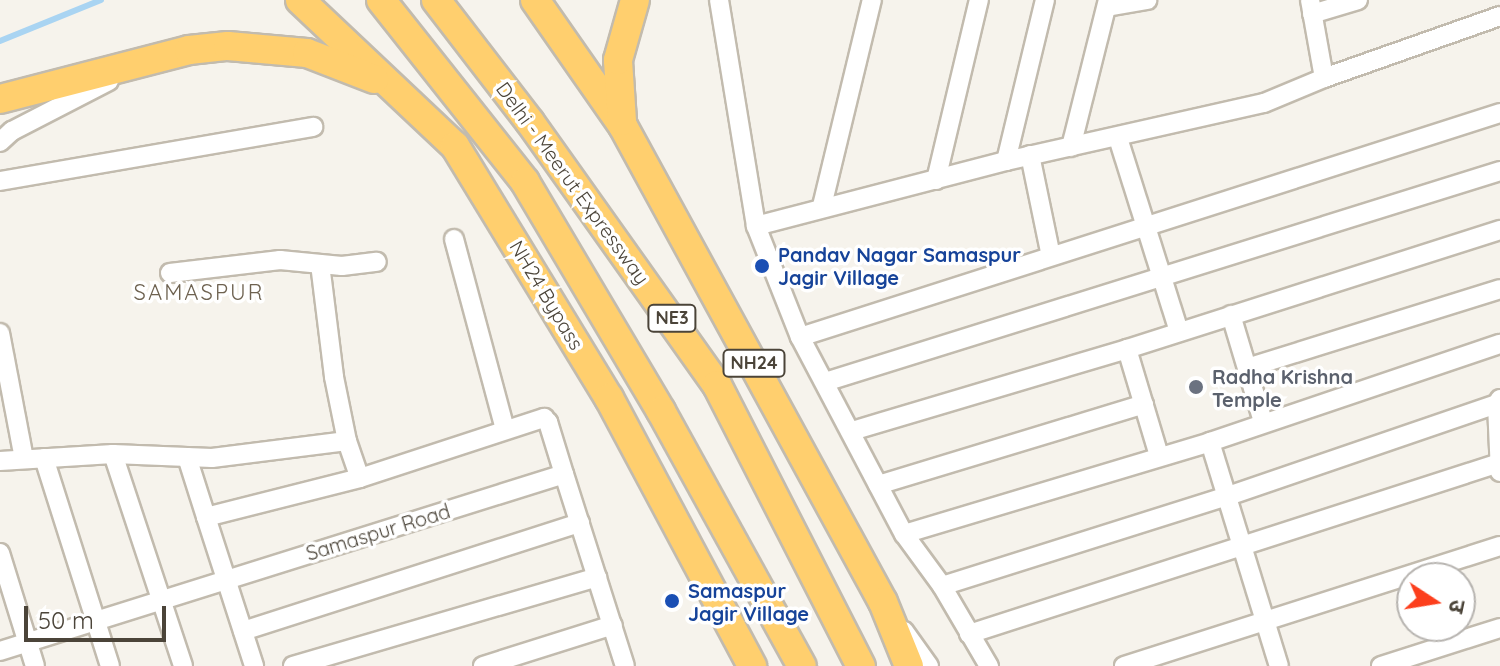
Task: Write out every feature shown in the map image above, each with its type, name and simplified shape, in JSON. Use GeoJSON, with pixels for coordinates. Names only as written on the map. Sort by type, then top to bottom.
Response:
{"type":"FeatureCollection","features":[{"type":"Feature","properties":{"kind":"highway","name":"NH24 Bypass"},"geometry":{"type":"LineString","coordinates":[[300,0],[455,146],[609,398],[752,666]]}},
{"type":"Feature","properties":{"kind":"highway","name":"Delhi - Meerut Expressway"},"geometry":{"type":"LineString","coordinates":[[381,0],[525,182],[661,411],[802,666]]}},
{"type":"Feature","properties":{"kind":"highway","name":"Delhi - Meerut Expressway"},"geometry":{"type":"LineString","coordinates":[[436,0],[530,122],[717,385],[861,666]]}},
{"type":"Feature","properties":{"kind":"highway","name":"NH24"},"geometry":{"type":"LineString","coordinates":[[535,0],[623,126],[883,602]]}},
{"type":"Feature","properties":{"kind":"highway"},"geometry":{"type":"LineString","coordinates":[[623,126],[618,60],[635,0]]}},
{"type":"Feature","properties":{"kind":"highway"},"geometry":{"type":"LineString","coordinates":[[7,98],[151,60],[215,47],[268,47],[307,53],[344,65],[412,103]]}},
{"type":"Feature","properties":{"kind":"highway"},"geometry":{"type":"LineString","coordinates":[[883,602],[909,666]]}},
{"type":"Feature","properties":{"kind":"street"},"geometry":{"type":"LineString","coordinates":[[719,0],[756,226],[800,337],[904,534],[942,586],[989,666]]}},
{"type":"Feature","properties":{"kind":"street"},"geometry":{"type":"LineString","coordinates":[[822,206],[872,0]]}},
{"type":"Feature","properties":{"kind":"street"},"geometry":{"type":"LineString","coordinates":[[936,180],[979,0]]}},
{"type":"Feature","properties":{"kind":"street"},"geometry":{"type":"LineString","coordinates":[[1006,161],[1045,0]]}},
{"type":"Feature","properties":{"kind":"street"},"geometry":{"type":"LineString","coordinates":[[1071,147],[1108,4],[1147,0]]}},
{"type":"Feature","properties":{"kind":"street"},"geometry":{"type":"LineString","coordinates":[[1324,78],[1311,7],[1358,0]]}},
{"type":"Feature","properties":{"kind":"street"},"geometry":{"type":"LineString","coordinates":[[756,226],[822,206],[1030,155],[1118,138],[1264,103],[1324,78],[1500,16]]}},
{"type":"Feature","properties":{"kind":"street"},"geometry":{"type":"LineString","coordinates":[[0,142],[12,131],[151,60]]}},
{"type":"Feature","properties":{"kind":"street"},"geometry":{"type":"LineString","coordinates":[[800,337],[1500,113]]}},
{"type":"Feature","properties":{"kind":"street"},"geometry":{"type":"LineString","coordinates":[[0,181],[313,127]]}},
{"type":"Feature","properties":{"kind":"street"},"geometry":{"type":"LineString","coordinates":[[1118,138],[1179,331]]}},
{"type":"Feature","properties":{"kind":"street"},"geometry":{"type":"LineString","coordinates":[[1030,155],[1051,256]]}},
{"type":"Feature","properties":{"kind":"street"},"geometry":{"type":"LineString","coordinates":[[825,382],[1500,171]]}},
{"type":"Feature","properties":{"kind":"street"},"geometry":{"type":"LineString","coordinates":[[852,431],[1127,349],[1500,230]]}},
{"type":"Feature","properties":{"kind":"street"},"geometry":{"type":"LineString","coordinates":[[454,239],[505,429]]}},
{"type":"Feature","properties":{"kind":"street"},"geometry":{"type":"LineString","coordinates":[[170,273],[280,260],[357,266],[377,262]]}},
{"type":"Feature","properties":{"kind":"street"},"geometry":{"type":"LineString","coordinates":[[320,264],[334,377],[347,441],[360,478]]}},
{"type":"Feature","properties":{"kind":"street"},"geometry":{"type":"LineString","coordinates":[[1247,368],[1500,289]]}},
{"type":"Feature","properties":{"kind":"street"},"geometry":{"type":"LineString","coordinates":[[1231,315],[1263,422]]}},
{"type":"Feature","properties":{"kind":"street"},"geometry":{"type":"LineString","coordinates":[[0,333],[24,459]]}},
{"type":"Feature","properties":{"kind":"street"},"geometry":{"type":"LineString","coordinates":[[904,534],[1210,442],[1500,344]]}},
{"type":"Feature","properties":{"kind":"street"},"geometry":{"type":"LineString","coordinates":[[1127,349],[1159,456]]}},
{"type":"Feature","properties":{"kind":"street"},"geometry":{"type":"LineString","coordinates":[[942,586],[1228,496],[1498,402],[1499,468],[969,634]]}},
{"type":"Feature","properties":{"kind":"street"},"geometry":{"type":"LineString","coordinates":[[878,485],[1144,404]]}},
{"type":"Feature","properties":{"kind":"street"},"geometry":{"type":"LineString","coordinates":[[206,517],[360,478],[544,418],[548,422],[625,666]]}},
{"type":"Feature","properties":{"kind":"street"},"geometry":{"type":"LineString","coordinates":[[0,461],[113,454],[240,456],[347,441]]}},
{"type":"Feature","properties":{"kind":"street"},"geometry":{"type":"LineString","coordinates":[[1210,442],[1279,666]]}},
{"type":"Feature","properties":{"kind":"street"},"geometry":{"type":"LineString","coordinates":[[113,454],[183,666]]}},
{"type":"Feature","properties":{"kind":"street"},"geometry":{"type":"LineString","coordinates":[[187,457],[254,666]]}},
{"type":"Feature","properties":{"kind":"street"},"geometry":{"type":"LineString","coordinates":[[44,458],[110,666]]}},
{"type":"Feature","properties":{"kind":"street","name":"Samaspur Road"},"geometry":{"type":"LineString","coordinates":[[0,651],[564,474]]}},
{"type":"Feature","properties":{"kind":"street"},"geometry":{"type":"LineString","coordinates":[[243,631],[580,523]]}},
{"type":"Feature","properties":{"kind":"street"},"geometry":{"type":"LineString","coordinates":[[1124,666],[1500,546]]}},
{"type":"Feature","properties":{"kind":"street"},"geometry":{"type":"LineString","coordinates":[[0,553],[35,666]]}},
{"type":"Feature","properties":{"kind":"street"},"geometry":{"type":"LineString","coordinates":[[293,666],[597,577]]}},
{"type":"Feature","properties":{"kind":"street"},"geometry":{"type":"LineString","coordinates":[[883,602],[929,666]]}},
{"type":"Feature","properties":{"kind":"street"},"geometry":{"type":"LineString","coordinates":[[483,666],[613,625]]}},
{"type":"Feature","properties":{"kind":"street"},"geometry":{"type":"LineString","coordinates":[[1381,666],[1500,628]]}},
{"type":"Feature","properties":{"kind":"street"},"geometry":{"type":"LineString","coordinates":[[736,635],[745,666]]}},
{"type":"Feature","properties":{"kind":"waterway"},"geometry":{"type":"LineString","coordinates":[[0,41],[101,0]]}},
{"type":"Feature","properties":{"kind":"place","name":"Pandav Nagar Samaspur Jagir Village"},"geometry":{"type":"Point","coordinates":[762,266]}},
{"type":"Feature","properties":{"kind":"place","name":"Radha Krishna Temple"},"geometry":{"type":"Point","coordinates":[1196,387]}},
{"type":"Feature","properties":{"kind":"place","name":"Samaspur Jagir Village"},"geometry":{"type":"Point","coordinates":[672,601]}},
{"type":"Feature","properties":{"kind":"district","name":"SAMASPUR"},"geometry":{"type":"Point","coordinates":[199,293]}}]}
